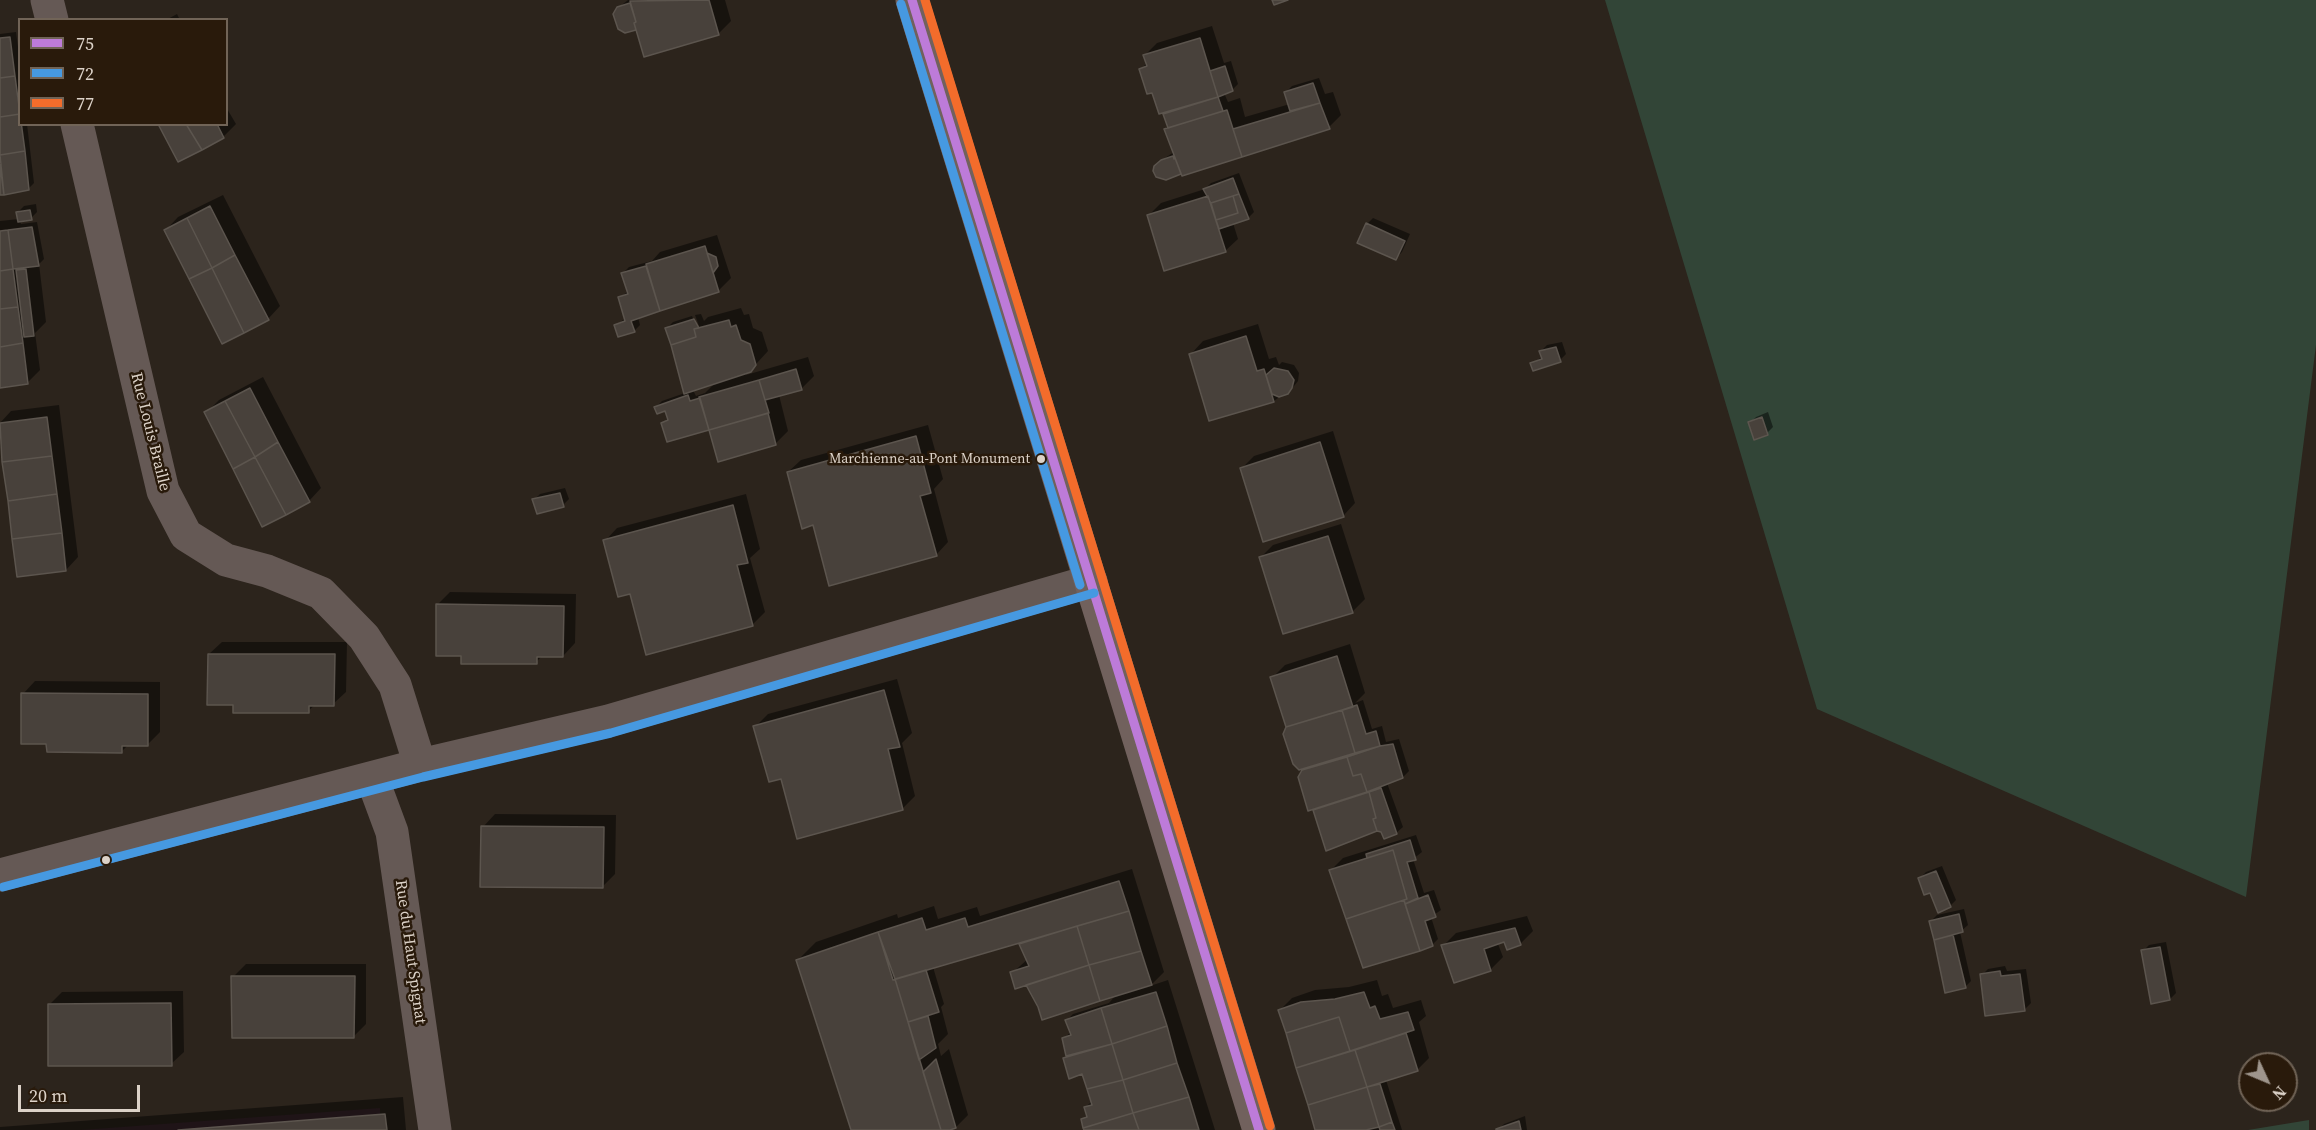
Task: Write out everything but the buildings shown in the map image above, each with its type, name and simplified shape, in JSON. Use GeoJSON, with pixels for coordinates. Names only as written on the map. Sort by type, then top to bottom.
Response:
{"type":"FeatureCollection","features":[{"type":"Feature","properties":{"kind":"main road"},"geometry":{"type":"LineString","coordinates":[[912,0],[1259,1130]]}},
{"type":"Feature","properties":{"kind":"street"},"geometry":{"type":"LineString","coordinates":[[47,0],[52,18]]}},
{"type":"Feature","properties":{"kind":"street","name":"Rue Louis Braille"},"geometry":{"type":"LineString","coordinates":[[77,126],[163,491],[186,535],[226,560],[267,571],[321,593],[364,637],[395,685],[420,765]]}},
{"type":"Feature","properties":{"kind":"street"},"geometry":{"type":"LineString","coordinates":[[0,875],[420,765],[608,721],[1091,580]]}},
{"type":"Feature","properties":{"kind":"street","name":"Rue du Haut Spignat"},"geometry":{"type":"LineString","coordinates":[[372,778],[392,832],[435,1130]]}},
{"type":"Feature","properties":{"kind":"shaded area"},"geometry":{"type":"Polygon","coordinates":[[[380,1108],[380,1130],[81,1130],[380,1108]]]}},
{"type":"Feature","properties":{"kind":"green space"},"geometry":{"type":"Polygon","coordinates":[[[1605,0],[2316,0],[2316,345],[2246,897],[1817,709],[1605,0]]]}},
{"type":"Feature","properties":{"kind":"green space"},"geometry":{"type":"Polygon","coordinates":[[[2309,1120],[2309,1130],[2248,1130],[2309,1120]]]}},
{"type":"Feature","properties":{"kind":"transit line","name":"75"},"geometry":{"type":"LineString","coordinates":[[912,0],[1259,1130]]}},
{"type":"Feature","properties":{"kind":"transit line","name":"77"},"geometry":{"type":"LineString","coordinates":[[925,0],[1270,1126]]}},
{"type":"Feature","properties":{"kind":"transit line","name":"72"},"geometry":{"type":"LineString","coordinates":[[901,4],[1080,585]]}},
{"type":"Feature","properties":{"kind":"transit line","name":"72"},"geometry":{"type":"LineString","coordinates":[[3,887],[423,777],[611,733],[1094,593]]}},
{"type":"Feature","properties":{"kind":"place","name":"Marchienne-au-Pont Monument"},"geometry":{"type":"Point","coordinates":[1041,459]}}]}
